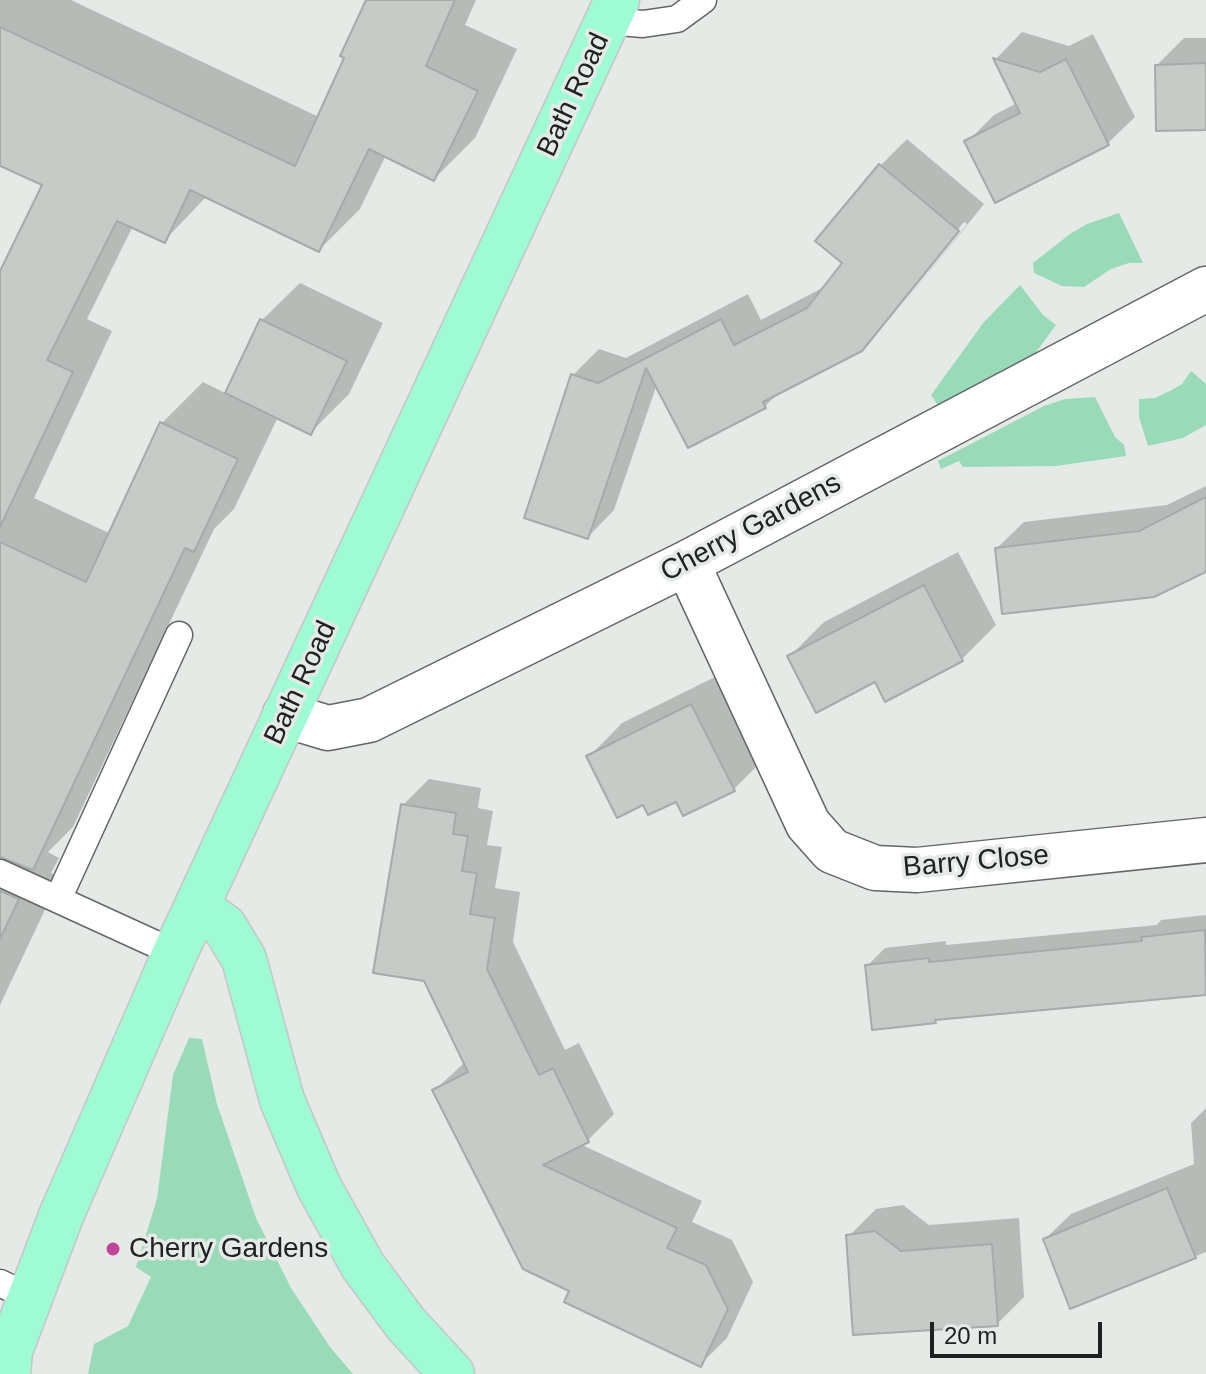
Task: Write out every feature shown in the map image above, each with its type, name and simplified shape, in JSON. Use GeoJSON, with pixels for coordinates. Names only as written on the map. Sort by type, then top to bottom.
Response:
{"type":"FeatureCollection","features":[{"type":"Feature","properties":{"kind":"main road","name":"Bath Road"},"geometry":{"type":"LineString","coordinates":[[8,1374],[15,1291],[61,1216],[175,953],[612,10]]}},
{"type":"Feature","properties":{"kind":"main road"},"geometry":{"type":"LineString","coordinates":[[198,908],[224,926],[244,959],[282,1100],[319,1187],[363,1266],[406,1324],[452,1374]]}},
{"type":"Feature","properties":{"kind":"street","name":"Cherry Gardens"},"geometry":{"type":"LineString","coordinates":[[285,715],[328,728],[369,720],[687,563],[1206,289]]}},
{"type":"Feature","properties":{"kind":"street","name":"Barry Close"},"geometry":{"type":"LineString","coordinates":[[687,563],[808,824],[832,851],[875,868],[917,870],[1206,840]]}},
{"type":"Feature","properties":{"kind":"lane"},"geometry":{"type":"LineString","coordinates":[[612,10],[643,24],[677,19],[703,0]]}},
{"type":"Feature","properties":{"kind":"lane"},"geometry":{"type":"LineString","coordinates":[[58,899],[179,635]]}},
{"type":"Feature","properties":{"kind":"lane"},"geometry":{"type":"LineString","coordinates":[[0,873],[175,953]]}},
{"type":"Feature","properties":{"kind":"green space"},"geometry":{"type":"Polygon","coordinates":[[[1119,213],[1143,263],[1129,263],[1111,269],[1084,287],[1062,286],[1034,273],[1033,263],[1070,234],[1087,224],[1119,213]]]}},
{"type":"Feature","properties":{"kind":"green space"},"geometry":{"type":"Polygon","coordinates":[[[1020,285],[1043,315],[1056,325],[1028,363],[940,409],[931,395],[984,322],[1020,285]]]}},
{"type":"Feature","properties":{"kind":"green space"},"geometry":{"type":"Polygon","coordinates":[[[1191,371],[1206,384],[1206,425],[1183,438],[1148,446],[1139,417],[1139,399],[1155,398],[1172,390],[1182,384],[1191,371]]]}},
{"type":"Feature","properties":{"kind":"green space"},"geometry":{"type":"Polygon","coordinates":[[[1095,397],[1115,437],[1124,445],[1126,456],[1056,466],[963,467],[959,461],[941,469],[938,461],[1044,406],[1065,399],[1095,397]]]}},
{"type":"Feature","properties":{"kind":"green space"},"geometry":{"type":"Polygon","coordinates":[[[189,1038],[202,1039],[217,1104],[256,1218],[291,1288],[330,1347],[353,1374],[88,1374],[94,1344],[128,1326],[151,1277],[136,1267],[157,1199],[173,1075],[189,1038]]]}},
{"type":"Feature","properties":{"kind":"building"},"geometry":{"type":"Polygon","coordinates":[[[366,0],[455,0],[426,66],[478,91],[434,181],[369,149],[319,252],[190,190],[165,243],[117,221],[47,360],[73,372],[0,527],[0,271],[42,185],[0,166],[0,27],[295,166],[344,58],[340,56],[366,0]]]}},
{"type":"Feature","properties":{"kind":"building"},"geometry":{"type":"Polygon","coordinates":[[[993,58],[1040,72],[1066,59],[1109,145],[995,203],[964,141],[1020,113],[993,58]]]}},
{"type":"Feature","properties":{"kind":"building"},"geometry":{"type":"Polygon","coordinates":[[[1206,63],[1206,130],[1156,131],[1155,65],[1206,63]]]}},
{"type":"Feature","properties":{"kind":"building"},"geometry":{"type":"Polygon","coordinates":[[[879,164],[959,231],[862,351],[763,402],[766,408],[688,448],[646,368],[588,539],[524,518],[571,374],[598,383],[721,319],[734,345],[807,308],[842,263],[815,241],[879,164]]]}},
{"type":"Feature","properties":{"kind":"building"},"geometry":{"type":"Polygon","coordinates":[[[260,319],[347,361],[311,435],[225,393],[260,319]]]}},
{"type":"Feature","properties":{"kind":"building"},"geometry":{"type":"Polygon","coordinates":[[[160,422],[238,459],[194,552],[185,548],[33,870],[0,857],[0,542],[86,582],[160,422]]]}},
{"type":"Feature","properties":{"kind":"building"},"geometry":{"type":"Polygon","coordinates":[[[1206,497],[1206,572],[1154,597],[1002,614],[995,548],[1139,531],[1206,497]]]}},
{"type":"Feature","properties":{"kind":"building"},"geometry":{"type":"Polygon","coordinates":[[[924,585],[963,661],[885,702],[875,682],[816,713],[787,656],[924,585]]]}},
{"type":"Feature","properties":{"kind":"building"},"geometry":{"type":"Polygon","coordinates":[[[691,704],[735,791],[683,816],[676,802],[648,815],[643,805],[617,818],[586,756],[691,704]]]}},
{"type":"Feature","properties":{"kind":"building"},"geometry":{"type":"Polygon","coordinates":[[[401,804],[456,813],[453,834],[468,836],[462,871],[477,873],[470,914],[495,918],[487,969],[539,1075],[553,1068],[589,1142],[543,1165],[677,1228],[667,1248],[706,1265],[728,1309],[701,1367],[564,1302],[569,1291],[523,1269],[432,1090],[468,1072],[424,981],[373,973],[401,804]]]}},
{"type":"Feature","properties":{"kind":"building"},"geometry":{"type":"Polygon","coordinates":[[[0,891],[19,899],[0,939],[0,891]]]}},
{"type":"Feature","properties":{"kind":"building"},"geometry":{"type":"Polygon","coordinates":[[[1205,930],[1206,995],[935,1020],[936,1023],[872,1030],[865,965],[929,958],[929,962],[1142,941],[1141,937],[1205,930]]]}},
{"type":"Feature","properties":{"kind":"building"},"geometry":{"type":"Polygon","coordinates":[[[1167,1188],[1196,1258],[1070,1309],[1043,1239],[1167,1188]]]}},
{"type":"Feature","properties":{"kind":"building"},"geometry":{"type":"Polygon","coordinates":[[[875,1231],[901,1251],[992,1244],[998,1326],[853,1335],[846,1235],[875,1231]]]}},
{"type":"Feature","properties":{"kind":"place","name":"Cherry Gardens"},"geometry":{"type":"Point","coordinates":[113,1249]}}]}
